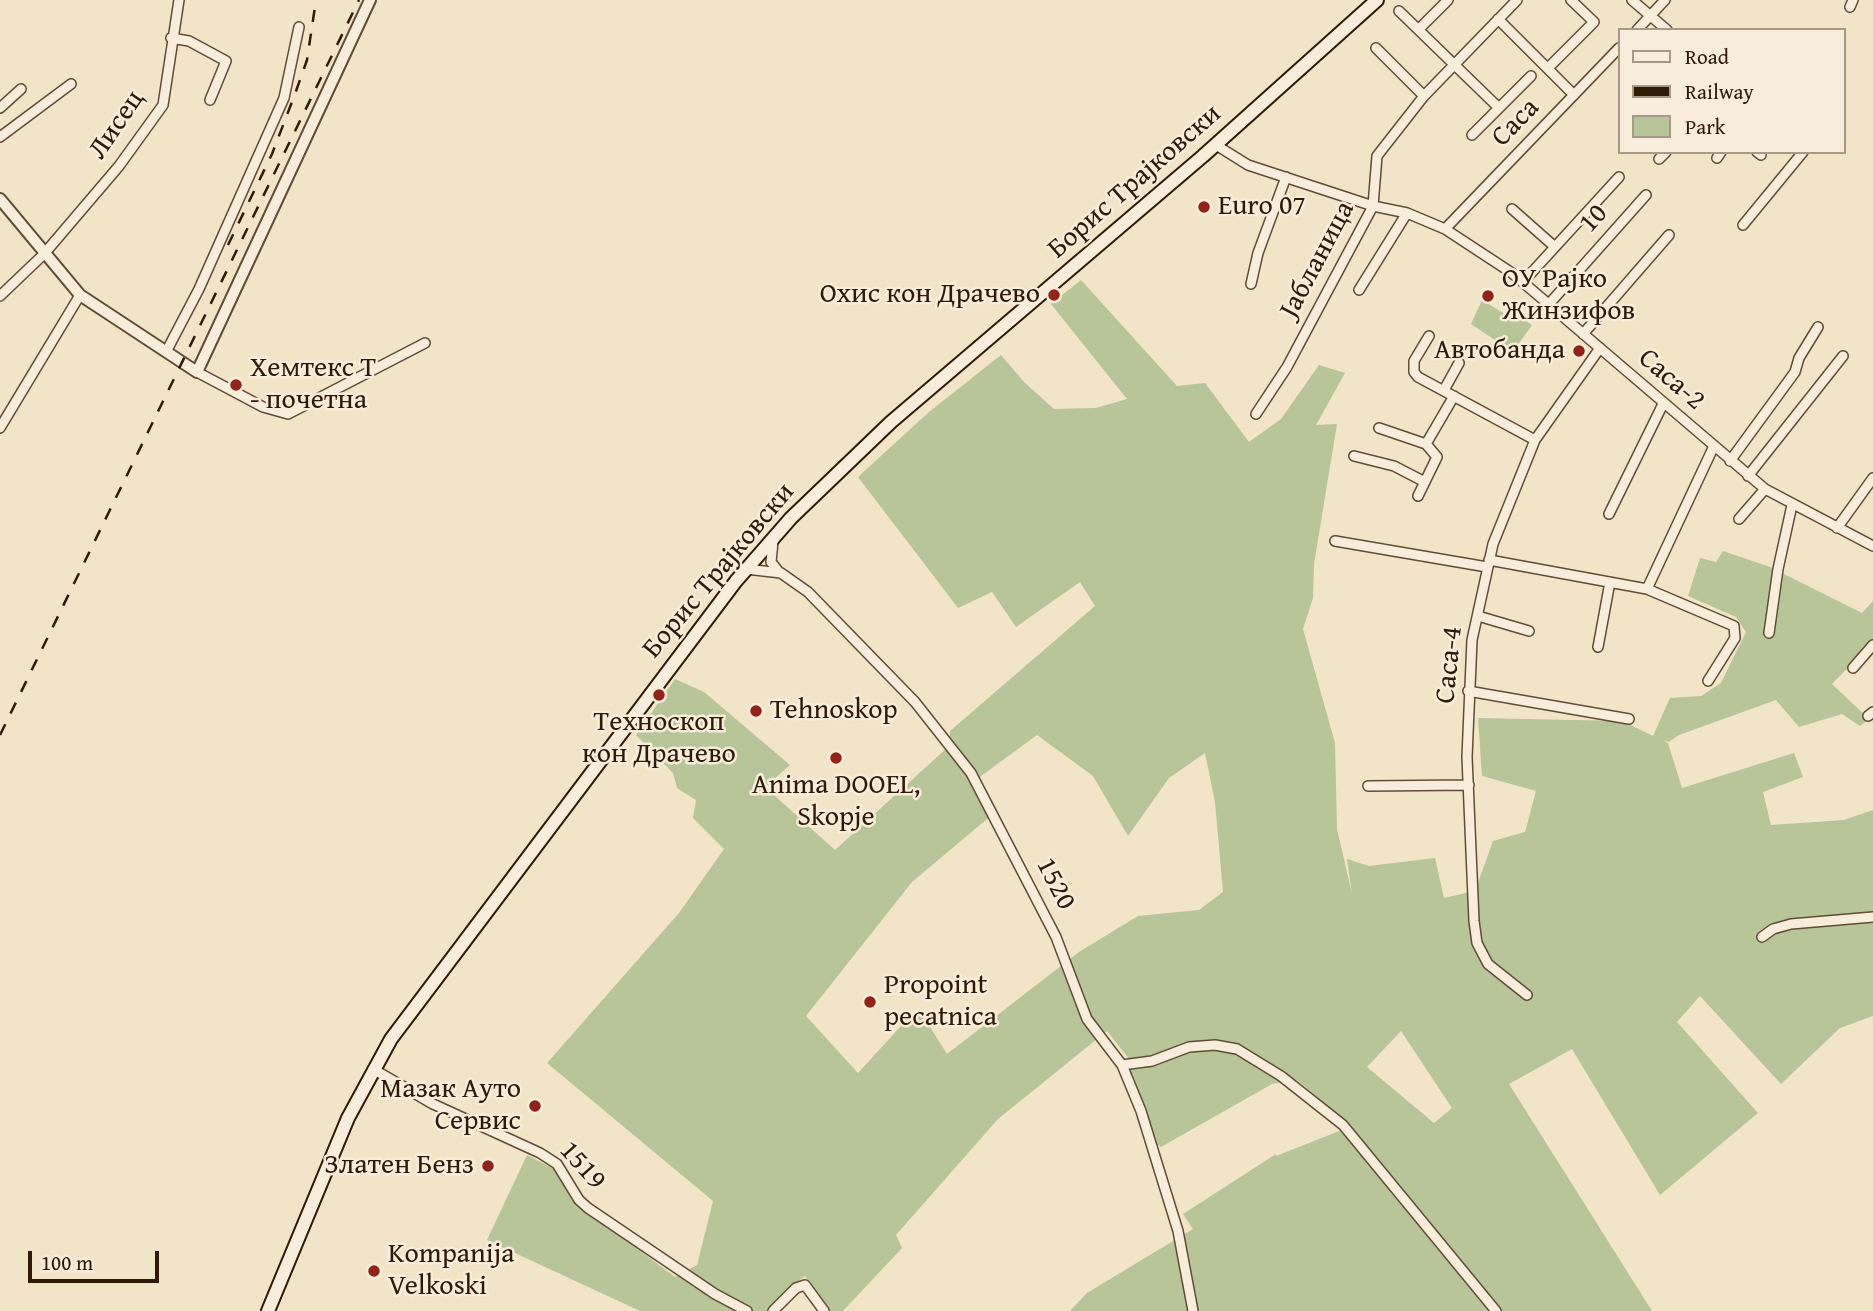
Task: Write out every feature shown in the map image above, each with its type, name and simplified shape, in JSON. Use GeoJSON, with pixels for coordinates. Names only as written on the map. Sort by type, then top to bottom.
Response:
{"type":"FeatureCollection","features":[{"type":"Feature","properties":{"kind":"main road","name":"Борис Трајковски"},"geometry":{"type":"LineString","coordinates":[[268,1311],[324,1174],[373,1069],[391,1039],[691,638],[746,569],[774,537],[891,422],[1216,145],[1377,0]]}},
{"type":"Feature","properties":{"kind":"street","name":"Лисец"},"geometry":{"type":"LineString","coordinates":[[0,296],[44,254],[119,166],[163,105],[171,38],[179,0]]}},
{"type":"Feature","properties":{"kind":"street"},"geometry":{"type":"LineString","coordinates":[[197,372],[370,0]]}},
{"type":"Feature","properties":{"kind":"street"},"geometry":{"type":"LineString","coordinates":[[1419,29],[1448,0]]}},
{"type":"Feature","properties":{"kind":"street","name":"Јабланица"},"geometry":{"type":"LineString","coordinates":[[1256,414],[1287,366],[1373,206],[1377,156],[1424,96],[1517,0]]}},
{"type":"Feature","properties":{"kind":"street"},"geometry":{"type":"LineString","coordinates":[[1548,68],[1594,22],[1571,0]]}},
{"type":"Feature","properties":{"kind":"street"},"geometry":{"type":"LineString","coordinates":[[1632,0],[1665,28]]}},
{"type":"Feature","properties":{"kind":"street"},"geometry":{"type":"LineString","coordinates":[[1639,28],[1665,0]]}},
{"type":"Feature","properties":{"kind":"street"},"geometry":{"type":"LineString","coordinates":[[1399,11],[1499,108]]}},
{"type":"Feature","properties":{"kind":"street"},"geometry":{"type":"LineString","coordinates":[[1498,19],[1574,95]]}},
{"type":"Feature","properties":{"kind":"street"},"geometry":{"type":"LineString","coordinates":[[166,352],[199,289],[284,98],[299,27]]}},
{"type":"Feature","properties":{"kind":"street"},"geometry":{"type":"LineString","coordinates":[[171,38],[188,41],[226,61],[210,100]]}},
{"type":"Feature","properties":{"kind":"street"},"geometry":{"type":"LineString","coordinates":[[1376,48],[1424,96]]}},
{"type":"Feature","properties":{"kind":"street","name":"Саса"},"geometry":{"type":"LineString","coordinates":[[1444,229],[1618,49]]}},
{"type":"Feature","properties":{"kind":"street"},"geometry":{"type":"LineString","coordinates":[[1472,135],[1531,76]]}},
{"type":"Feature","properties":{"kind":"street"},"geometry":{"type":"LineString","coordinates":[[0,137],[71,84]]}},
{"type":"Feature","properties":{"kind":"street"},"geometry":{"type":"LineString","coordinates":[[0,108],[22,89]]}},
{"type":"Feature","properties":{"kind":"street","name":"Саса-2"},"geometry":{"type":"LineString","coordinates":[[1216,145],[1248,165],[1373,206],[1407,214],[1444,229],[1523,282],[1713,448],[1765,489],[1873,546]]}},
{"type":"Feature","properties":{"kind":"street"},"geometry":{"type":"LineString","coordinates":[[1743,225],[1801,154]]}},
{"type":"Feature","properties":{"kind":"street"},"geometry":{"type":"LineString","coordinates":[[1251,284],[1258,253],[1286,177]]}},
{"type":"Feature","properties":{"kind":"street"},"geometry":{"type":"LineString","coordinates":[[1523,282],[1619,177]]}},
{"type":"Feature","properties":{"kind":"street","name":"10"},"geometry":{"type":"LineString","coordinates":[[1549,304],[1646,195]]}},
{"type":"Feature","properties":{"kind":"street"},"geometry":{"type":"LineString","coordinates":[[0,199],[80,295],[197,372],[263,407],[288,414],[425,343]]}},
{"type":"Feature","properties":{"kind":"street"},"geometry":{"type":"LineString","coordinates":[[1512,209],[1555,247]]}},
{"type":"Feature","properties":{"kind":"street"},"geometry":{"type":"LineString","coordinates":[[1359,290],[1407,214]]}},
{"type":"Feature","properties":{"kind":"street"},"geometry":{"type":"LineString","coordinates":[[1583,334],[1669,235]]}},
{"type":"Feature","properties":{"kind":"street"},"geometry":{"type":"LineString","coordinates":[[0,428],[80,295]]}},
{"type":"Feature","properties":{"kind":"street"},"geometry":{"type":"LineString","coordinates":[[1730,461],[1795,372],[1799,358],[1818,327]]}},
{"type":"Feature","properties":{"kind":"street"},"geometry":{"type":"LineString","coordinates":[[1429,335],[1414,361],[1414,372],[1418,377],[1535,440]]}},
{"type":"Feature","properties":{"kind":"street","name":"Саса-4"},"geometry":{"type":"LineString","coordinates":[[1527,995],[1488,964],[1477,943],[1469,785],[1468,691],[1488,564],[1535,440],[1600,348]]}},
{"type":"Feature","properties":{"kind":"street"},"geometry":{"type":"LineString","coordinates":[[1748,476],[1843,356]]}},
{"type":"Feature","properties":{"kind":"street"},"geometry":{"type":"LineString","coordinates":[[1444,390],[1460,363]]}},
{"type":"Feature","properties":{"kind":"street"},"geometry":{"type":"LineString","coordinates":[[1426,444],[1454,396]]}},
{"type":"Feature","properties":{"kind":"street"},"geometry":{"type":"LineString","coordinates":[[1609,514],[1663,404]]}},
{"type":"Feature","properties":{"kind":"street"},"geometry":{"type":"LineString","coordinates":[[1379,428],[1426,444],[1437,457],[1418,496]]}},
{"type":"Feature","properties":{"kind":"street"},"geometry":{"type":"LineString","coordinates":[[1647,589],[1713,448]]}},
{"type":"Feature","properties":{"kind":"street"},"geometry":{"type":"LineString","coordinates":[[1354,456],[1394,466],[1425,482]]}},
{"type":"Feature","properties":{"kind":"street"},"geometry":{"type":"LineString","coordinates":[[1837,528],[1873,478]]}},
{"type":"Feature","properties":{"kind":"street"},"geometry":{"type":"LineString","coordinates":[[1739,519],[1765,489]]}},
{"type":"Feature","properties":{"kind":"street"},"geometry":{"type":"LineString","coordinates":[[1769,633],[1777,569],[1792,505]]}},
{"type":"Feature","properties":{"kind":"street"},"geometry":{"type":"LineString","coordinates":[[774,537],[771,562],[781,573]]}},
{"type":"Feature","properties":{"kind":"street"},"geometry":{"type":"LineString","coordinates":[[1335,541],[1647,589],[1734,626],[1735,638],[1708,681]]}},
{"type":"Feature","properties":{"kind":"street","name":"1520"},"geometry":{"type":"LineString","coordinates":[[746,569],[781,573],[796,581],[822,604],[957,751],[1006,838],[1056,937],[1087,1019],[1122,1065],[1141,1111],[1178,1231],[1194,1311]]}},
{"type":"Feature","properties":{"kind":"street"},"geometry":{"type":"LineString","coordinates":[[1598,647],[1610,582]]}},
{"type":"Feature","properties":{"kind":"street"},"geometry":{"type":"LineString","coordinates":[[1478,616],[1530,631]]}},
{"type":"Feature","properties":{"kind":"street"},"geometry":{"type":"LineString","coordinates":[[1853,668],[1873,645]]}},
{"type":"Feature","properties":{"kind":"street"},"geometry":{"type":"LineString","coordinates":[[1468,691],[1629,719]]}},
{"type":"Feature","properties":{"kind":"street"},"geometry":{"type":"LineString","coordinates":[[1368,786],[1469,785]]}},
{"type":"Feature","properties":{"kind":"street"},"geometry":{"type":"LineString","coordinates":[[1762,937],[1773,929],[1791,925],[1873,917]]}},
{"type":"Feature","properties":{"kind":"street"},"geometry":{"type":"LineString","coordinates":[[1122,1065],[1152,1061],[1189,1047],[1215,1045],[1237,1049],[1281,1076],[1343,1125],[1496,1311]]}},
{"type":"Feature","properties":{"kind":"street","name":"1519"},"geometry":{"type":"LineString","coordinates":[[373,1069],[433,1104],[540,1153],[557,1164],[579,1200],[588,1208],[715,1294],[747,1311]]}},
{"type":"Feature","properties":{"kind":"street"},"geometry":{"type":"LineString","coordinates":[[773,1311],[796,1288],[805,1285],[824,1311]]}},
{"type":"Feature","properties":{"kind":"green space"},"geometry":{"type":"Polygon","coordinates":[[[1081,280],[1177,386],[1205,383],[1249,442],[1281,419],[1319,365],[1345,373],[1316,425],[1337,424],[1314,564],[1313,598],[1303,629],[1335,743],[1337,829],[1352,894],[1347,859],[1369,866],[1435,858],[1444,898],[1475,891],[1493,841],[1525,832],[1536,791],[1482,776],[1478,718],[1622,721],[1653,736],[1670,698],[1701,696],[1721,683],[1746,632],[1736,617],[1688,596],[1700,558],[1716,562],[1723,551],[1770,567],[1862,613],[1873,601],[1873,642],[1832,684],[1869,719],[1860,726],[1842,714],[1799,727],[1776,700],[1679,735],[1669,742],[1663,740],[1668,743],[1682,788],[1794,753],[1803,777],[1763,792],[1771,825],[1844,820],[1873,810],[1873,1016],[1840,1028],[1781,1084],[1700,996],[1677,1022],[1758,1113],[1660,1195],[1572,1049],[1509,1084],[1652,1311],[1070,1311],[1087,1293],[1193,1229],[1183,1214],[1276,1154],[1352,1126],[1297,1080],[1272,1084],[1161,1147],[1146,1137],[1124,1073],[1129,1059],[1107,1031],[998,1119],[896,1235],[902,1248],[843,1311],[828,1311],[805,1276],[788,1288],[773,1311],[640,1311],[487,1240],[527,1155],[556,1170],[598,1219],[675,1277],[697,1265],[713,1201],[547,1063],[679,913],[724,849],[693,818],[696,800],[677,788],[673,773],[636,735],[675,679],[704,692],[790,765],[765,787],[835,850],[949,746],[950,731],[1095,606],[1080,582],[1016,627],[992,592],[958,608],[858,477],[929,412],[1001,355],[1025,383],[1054,409],[1096,408],[1127,399],[1051,304],[1081,280]],[[1037,735],[973,782],[993,814],[912,882],[806,1016],[858,1073],[913,1013],[925,1019],[947,1054],[1079,952],[1138,916],[1199,910],[1223,892],[1215,802],[1205,753],[1169,778],[1128,836],[1093,776],[1037,735]],[[1401,1031],[1367,1067],[1434,1123],[1452,1108],[1401,1031]]]}},
{"type":"Feature","properties":{"kind":"green space"},"geometry":{"type":"Polygon","coordinates":[[[1482,300],[1510,317],[1515,313],[1532,325],[1513,352],[1471,324],[1482,300]]]}},
{"type":"Feature","properties":{"kind":"railway"},"geometry":{"type":"LineString","coordinates":[[228,245],[272,154],[295,94],[307,60],[316,0]]}},
{"type":"Feature","properties":{"kind":"railway"},"geometry":{"type":"LineString","coordinates":[[0,735],[359,0]]}},
{"type":"Feature","properties":{"kind":"place","name":"Euro 07"},"geometry":{"type":"Point","coordinates":[1204,207]}},
{"type":"Feature","properties":{"kind":"place","name":"Охис кон Драчево"},"geometry":{"type":"Point","coordinates":[1054,295]}},
{"type":"Feature","properties":{"kind":"place","name":"ОУ Рајко Жинзифов"},"geometry":{"type":"Point","coordinates":[1488,296]}},
{"type":"Feature","properties":{"kind":"place","name":"Автобанда"},"geometry":{"type":"Point","coordinates":[1579,351]}},
{"type":"Feature","properties":{"kind":"place","name":"Хемтекс Т - почетна"},"geometry":{"type":"Point","coordinates":[236,385]}},
{"type":"Feature","properties":{"kind":"place","name":"Техноскоп кон Драчево"},"geometry":{"type":"Point","coordinates":[659,695]}},
{"type":"Feature","properties":{"kind":"place","name":"Tehnoskop"},"geometry":{"type":"Point","coordinates":[756,711]}},
{"type":"Feature","properties":{"kind":"place","name":"Anima DOOEL, Skopje"},"geometry":{"type":"Point","coordinates":[836,758]}},
{"type":"Feature","properties":{"kind":"place","name":"Propoint pecatnica"},"geometry":{"type":"Point","coordinates":[870,1002]}},
{"type":"Feature","properties":{"kind":"place","name":"Мазак Ауто Сервис"},"geometry":{"type":"Point","coordinates":[535,1106]}},
{"type":"Feature","properties":{"kind":"place","name":"Златен Бенз"},"geometry":{"type":"Point","coordinates":[488,1166]}},
{"type":"Feature","properties":{"kind":"place","name":"Kompanija Velkoski"},"geometry":{"type":"Point","coordinates":[374,1271]}}]}
